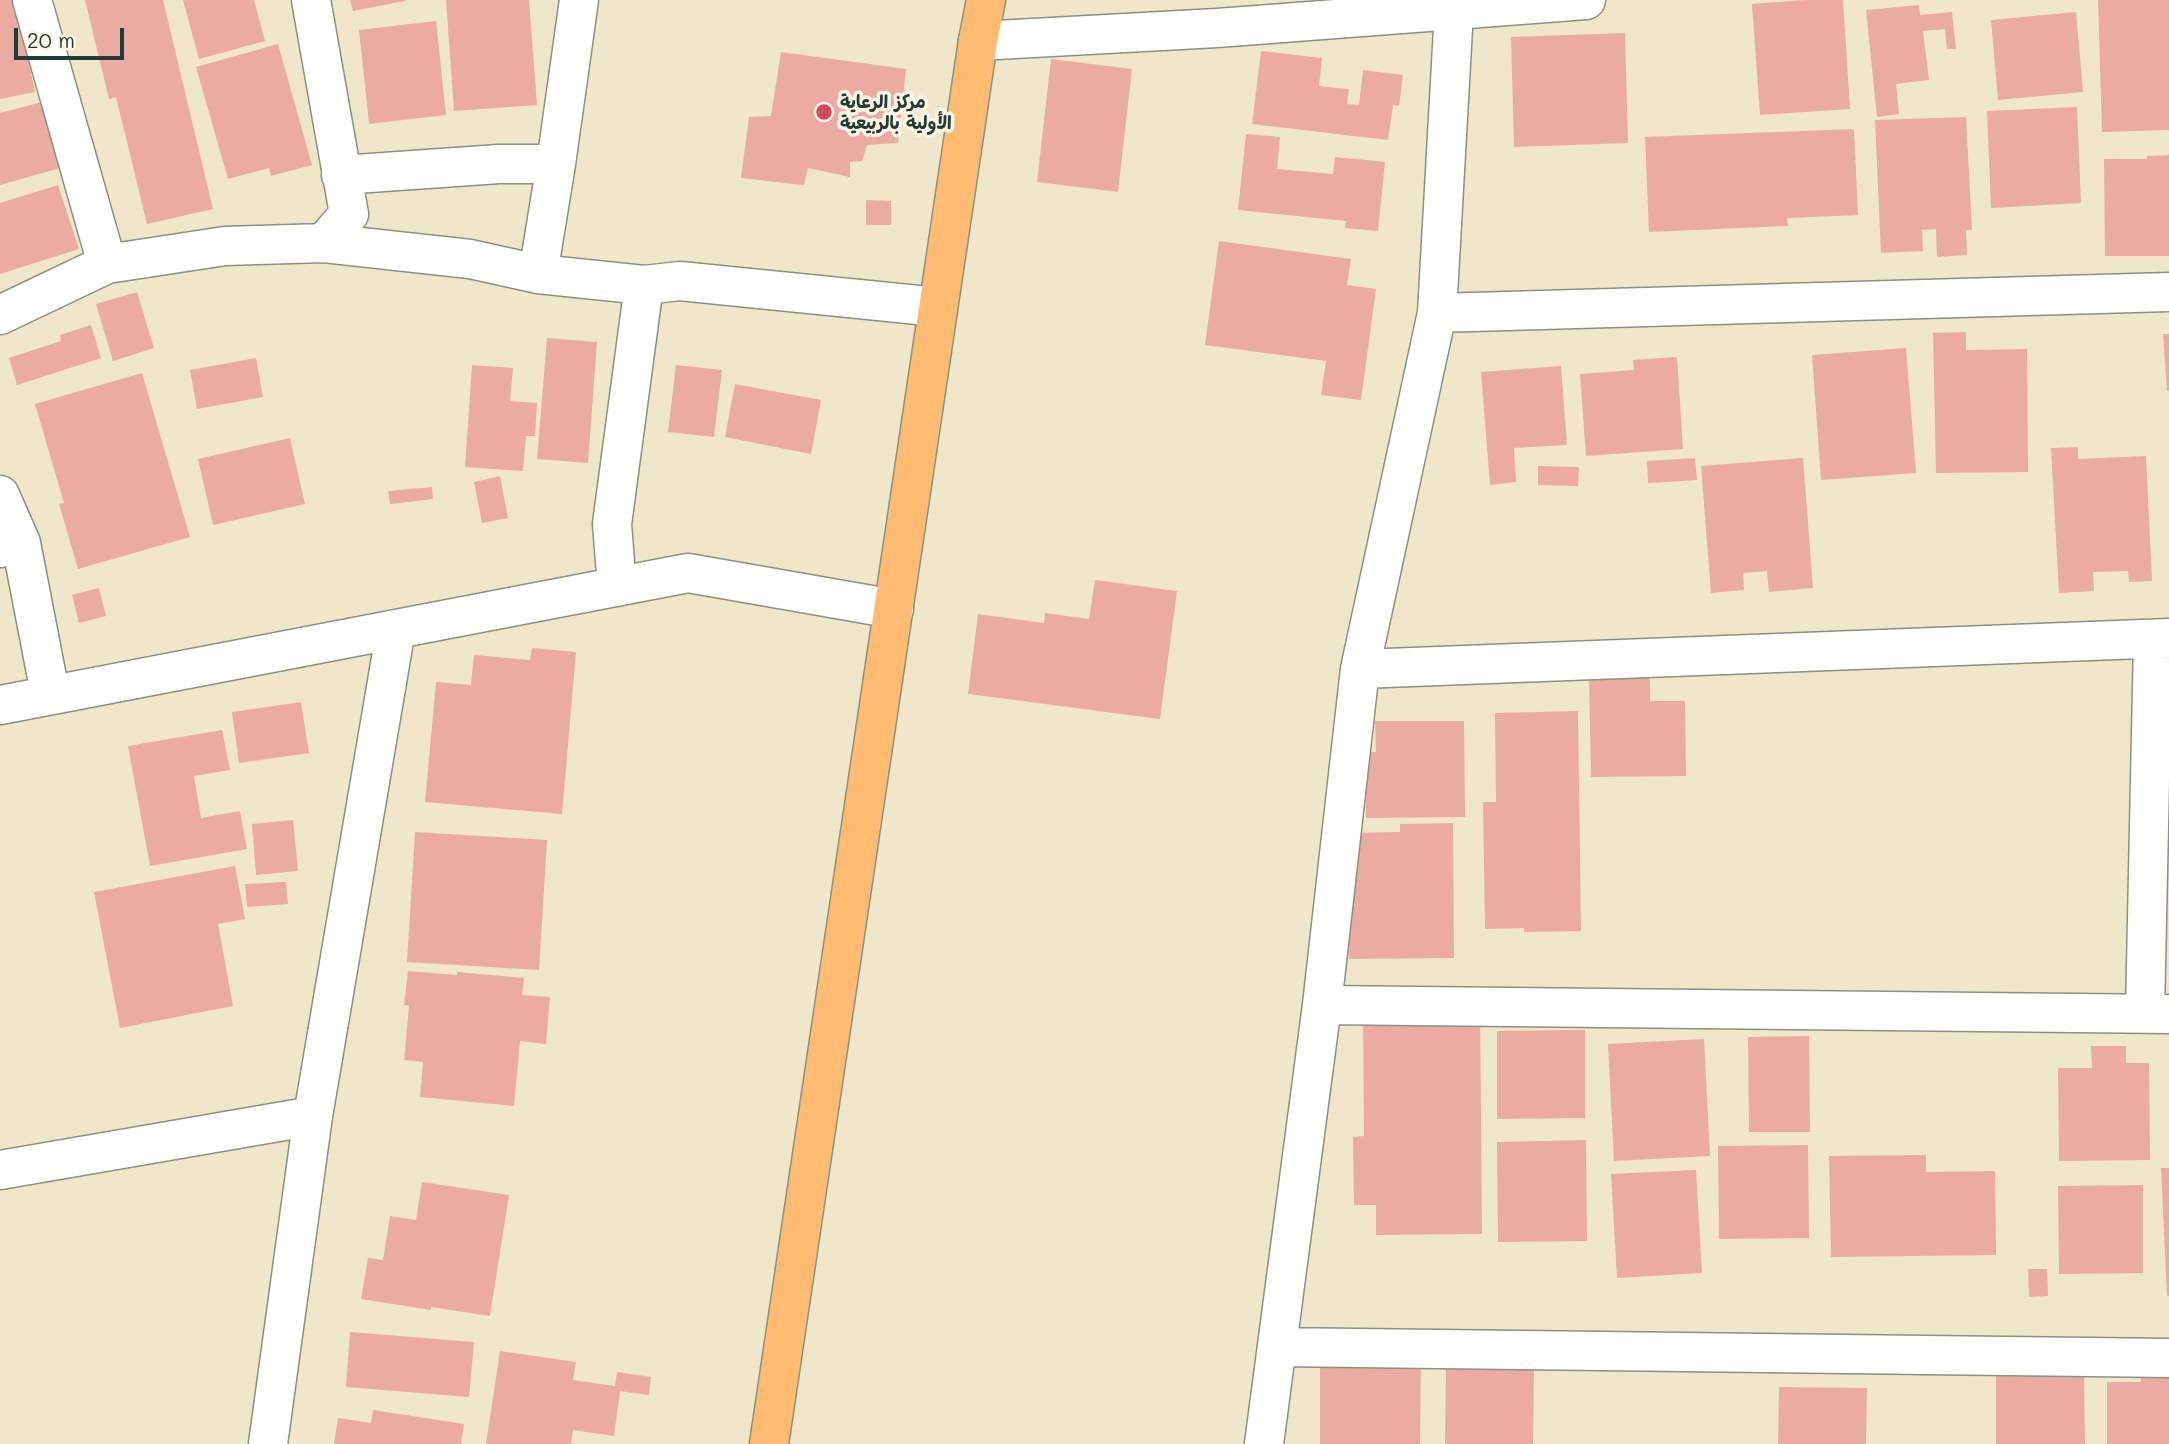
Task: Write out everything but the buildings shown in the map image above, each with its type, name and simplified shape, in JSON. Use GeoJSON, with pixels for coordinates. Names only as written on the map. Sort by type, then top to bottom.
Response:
{"type":"FeatureCollection","features":[{"type":"Feature","properties":{"kind":"main road"},"geometry":{"type":"LineString","coordinates":[[769,1444],[986,0]]}},
{"type":"Feature","properties":{"kind":"street"},"geometry":{"type":"LineString","coordinates":[[32,0],[107,264]]}},
{"type":"Feature","properties":{"kind":"street"},"geometry":{"type":"LineString","coordinates":[[311,0],[349,214],[324,243]]}},
{"type":"Feature","properties":{"kind":"street"},"geometry":{"type":"LineString","coordinates":[[538,274],[579,0]]}},
{"type":"Feature","properties":{"kind":"street"},"geometry":{"type":"LineString","coordinates":[[978,41],[1217,28],[1586,0]]}},
{"type":"Feature","properties":{"kind":"street"},"geometry":{"type":"LineString","coordinates":[[1264,1444],[1322,1004],[1360,669],[1437,313],[1454,11]]}},
{"type":"Feature","properties":{"kind":"street"},"geometry":{"type":"LineString","coordinates":[[341,175],[499,164],[556,164]]}},
{"type":"Feature","properties":{"kind":"street"},"geometry":{"type":"LineString","coordinates":[[0,315],[107,264],[225,246],[324,243],[470,259],[538,274],[645,285],[680,281],[938,307]]}},
{"type":"Feature","properties":{"kind":"street"},"geometry":{"type":"LineString","coordinates":[[617,587],[612,524],[645,285]]}},
{"type":"Feature","properties":{"kind":"street"},"geometry":{"type":"LineString","coordinates":[[1437,313],[2169,292]]}},
{"type":"Feature","properties":{"kind":"street"},"geometry":{"type":"LineString","coordinates":[[0,495],[10,546],[50,693]]}},
{"type":"Feature","properties":{"kind":"street"},"geometry":{"type":"LineString","coordinates":[[0,705],[50,693],[688,573],[894,609]]}},
{"type":"Feature","properties":{"kind":"street"},"geometry":{"type":"LineString","coordinates":[[268,1444],[313,1116],[396,629]]}},
{"type":"Feature","properties":{"kind":"street"},"geometry":{"type":"LineString","coordinates":[[1322,1004],[2157,1013],[2161,639],[1360,669]]}},
{"type":"Feature","properties":{"kind":"street"},"geometry":{"type":"LineString","coordinates":[[0,1170],[313,1116]]}},
{"type":"Feature","properties":{"kind":"street"},"geometry":{"type":"LineString","coordinates":[[1277,1347],[2169,1358]]}},
{"type":"Feature","properties":{"kind":"place","name":"مركز الرعاية الأولية بالربيعية"},"geometry":{"type":"Point","coordinates":[824,112]}}]}
